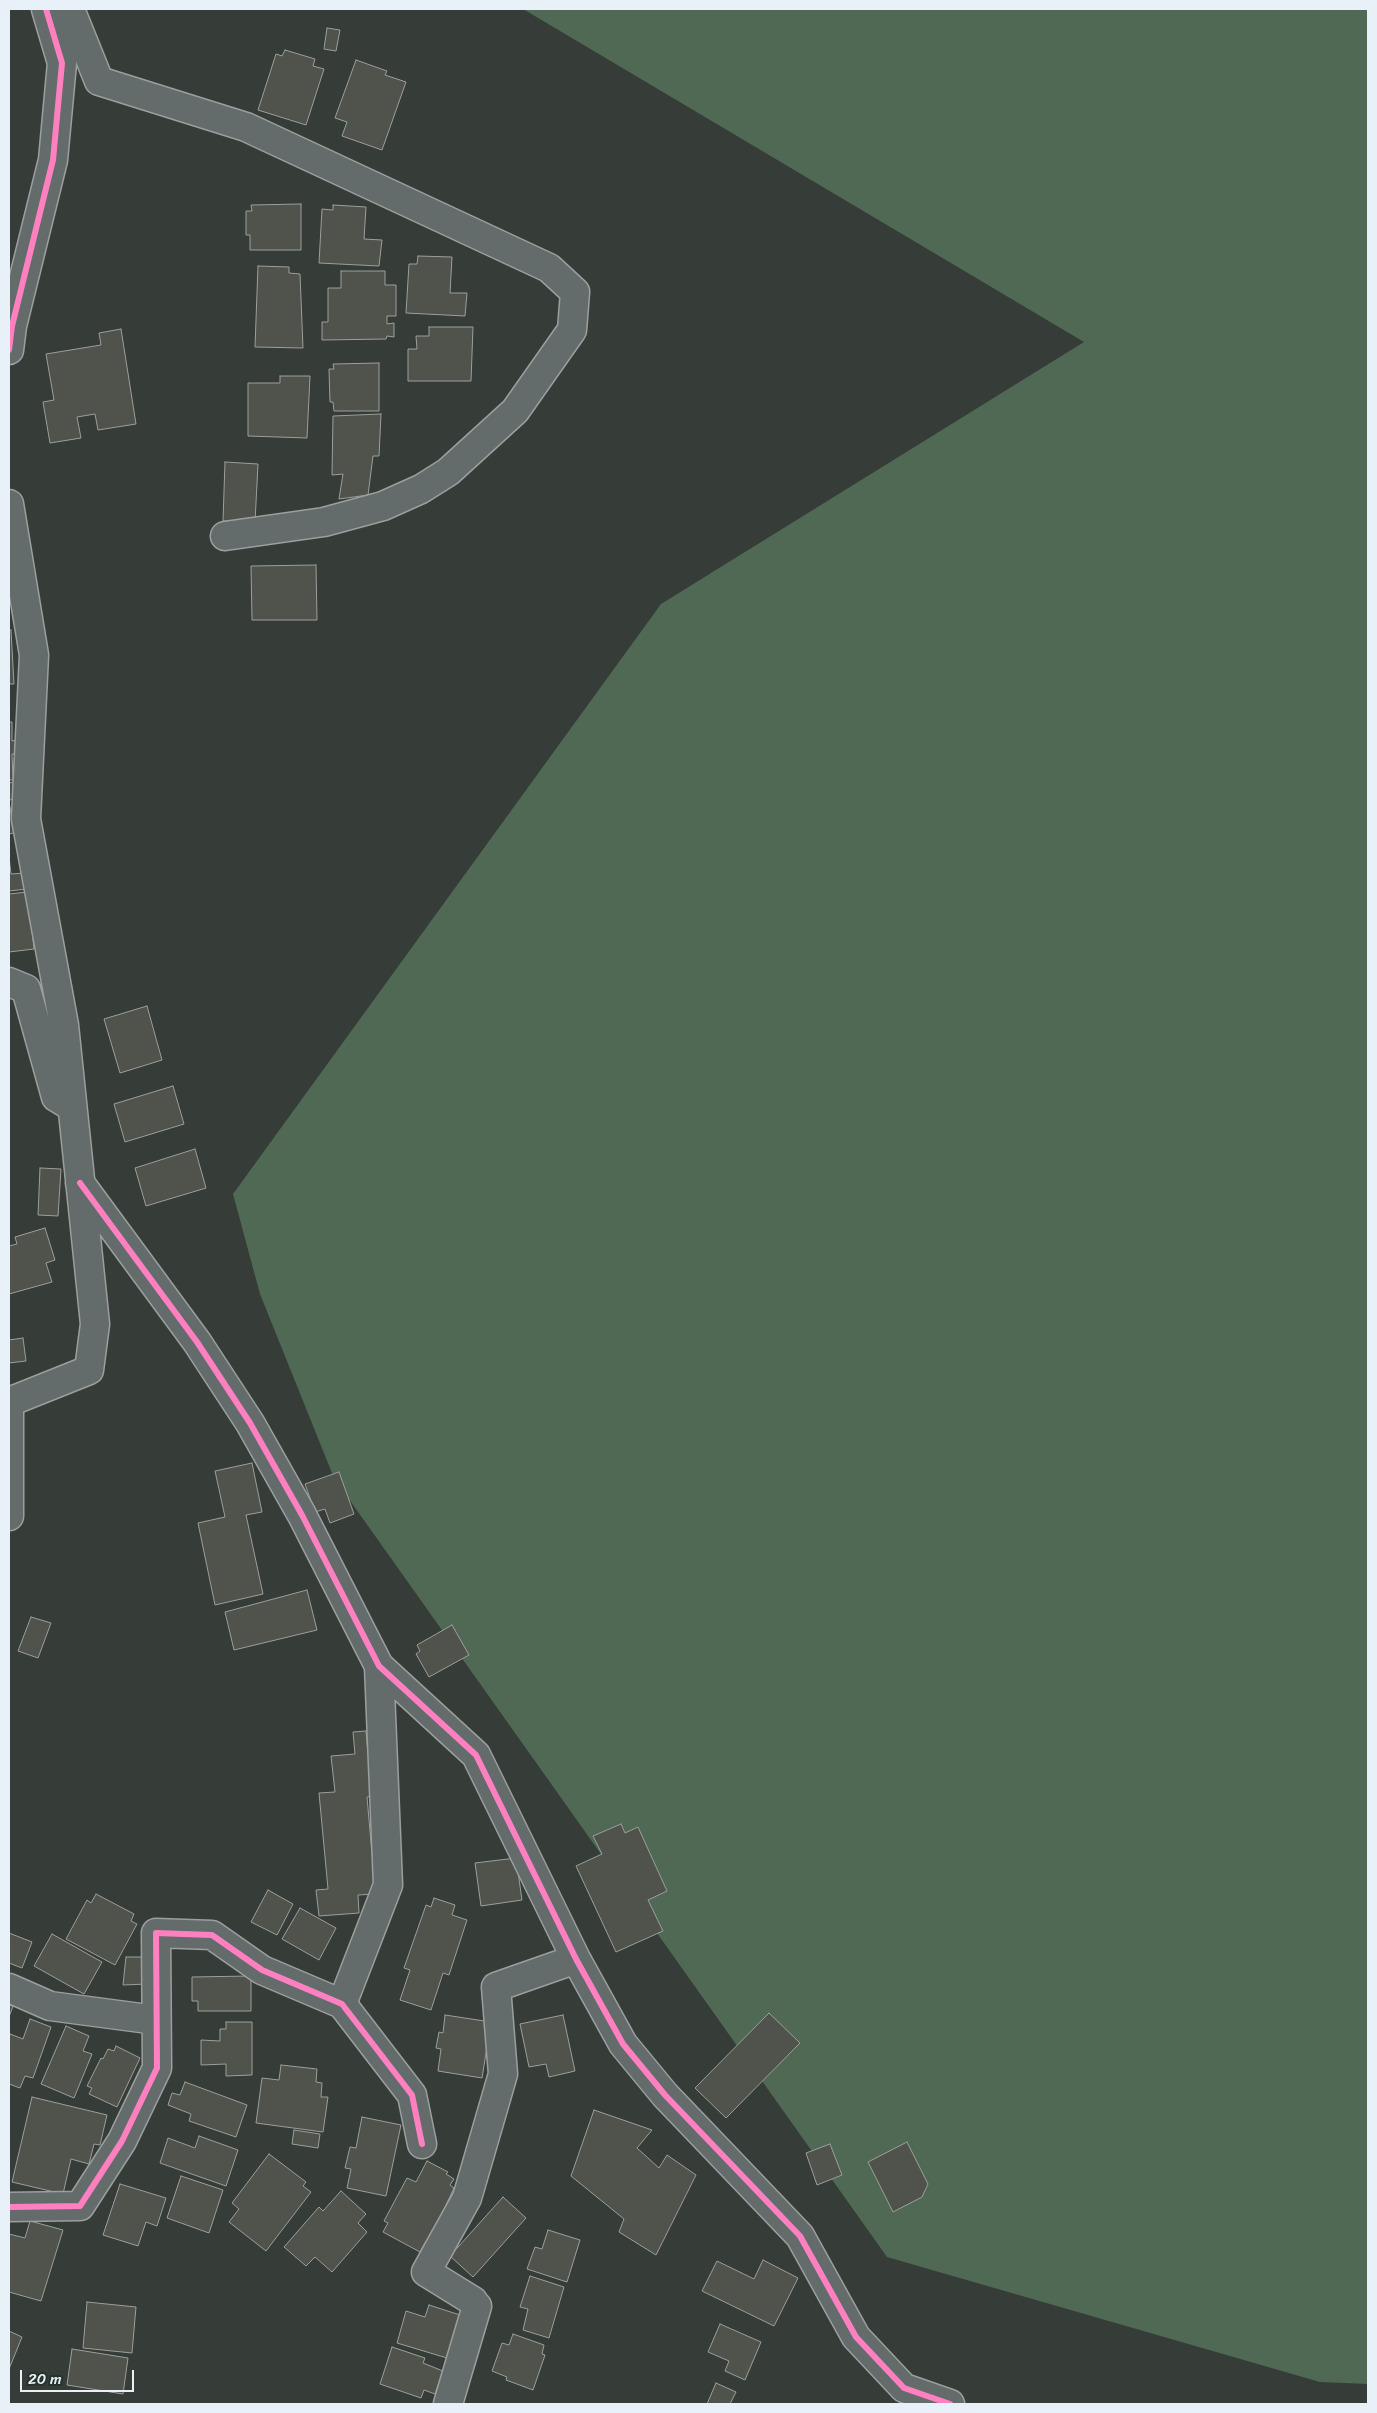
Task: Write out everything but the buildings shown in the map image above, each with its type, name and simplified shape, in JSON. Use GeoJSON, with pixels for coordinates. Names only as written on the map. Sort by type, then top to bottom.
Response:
{"type":"FeatureCollection","features":[{"type":"Feature","properties":{"kind":"street"},"geometry":{"type":"LineString","coordinates":[[9,350],[12,326],[53,160],[62,63],[46,9]]}},
{"type":"Feature","properties":{"kind":"street"},"geometry":{"type":"LineString","coordinates":[[70,9],[99,81],[246,127],[549,268],[574,292],[572,330],[521,403],[494,432],[448,472],[421,489],[383,506],[324,522],[225,536]]}},
{"type":"Feature","properties":{"kind":"street"},"geometry":{"type":"LineString","coordinates":[[9,504],[34,655],[26,819],[64,1025],[96,1324],[89,1370],[9,1402],[9,1516]]}},
{"type":"Feature","properties":{"kind":"street"},"geometry":{"type":"LineString","coordinates":[[9,982],[26,989],[56,1097],[73,1107]]}},
{"type":"Feature","properties":{"kind":"street"},"geometry":{"type":"LineString","coordinates":[[80,1183],[197,1342],[250,1423],[302,1514],[379,1666],[476,1755],[576,1959],[623,2044],[665,2095],[800,2236],[856,2337],[904,2388],[950,2404]]}},
{"type":"Feature","properties":{"kind":"street"},"geometry":{"type":"LineString","coordinates":[[342,2004],[388,1885],[379,1666]]}},
{"type":"Feature","properties":{"kind":"street"},"geometry":{"type":"LineString","coordinates":[[9,2207],[80,2206],[122,2141],[157,2068],[156,1933],[212,1935],[262,1970],[342,2004],[412,2095],[422,2144]]}},
{"type":"Feature","properties":{"kind":"street"},"geometry":{"type":"LineString","coordinates":[[448,2404],[475,2303],[426,2272],[467,2198],[504,2074],[496,1987],[576,1959]]}},
{"type":"Feature","properties":{"kind":"street"},"geometry":{"type":"LineString","coordinates":[[9,1988],[50,2006],[156,2020]]}},
{"type":"Feature","properties":{"kind":"green space"},"geometry":{"type":"Polygon","coordinates":[[[523,9],[1368,9],[1368,2384],[1320,2382],[887,2257],[334,1478],[260,1294],[233,1194],[661,604],[1084,342],[523,9]]]}},
{"type":"Feature","properties":{"kind":"cycle path"},"geometry":{"type":"LineString","coordinates":[[9,350],[12,326],[53,160],[62,63],[46,9]]}},
{"type":"Feature","properties":{"kind":"cycle path"},"geometry":{"type":"LineString","coordinates":[[80,1183],[197,1342],[250,1423],[302,1515],[379,1666],[476,1755],[576,1959],[623,2044],[665,2095],[800,2236],[856,2337],[904,2388],[950,2404]]}},
{"type":"Feature","properties":{"kind":"cycle path"},"geometry":{"type":"LineString","coordinates":[[9,2207],[80,2206],[122,2141],[157,2068],[156,1933],[212,1935],[262,1970],[342,2004],[412,2095],[422,2144]]}}]}
